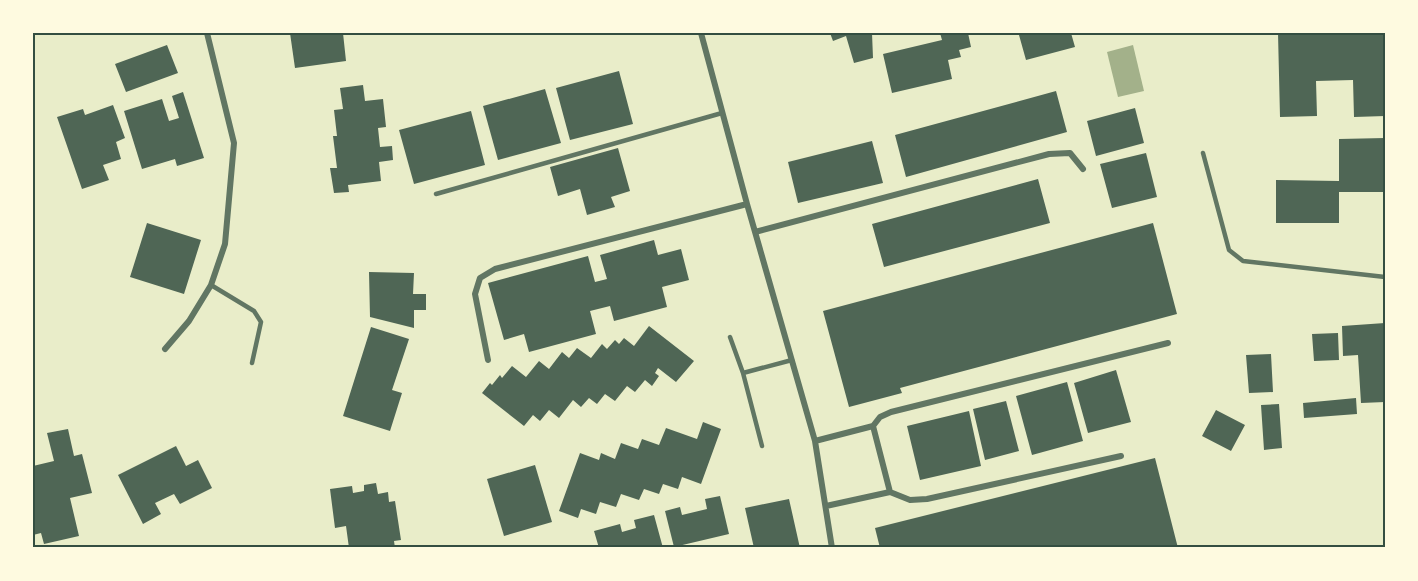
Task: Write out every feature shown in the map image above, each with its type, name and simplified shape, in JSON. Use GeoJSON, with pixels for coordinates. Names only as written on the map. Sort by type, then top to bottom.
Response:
{"type":"FeatureCollection","features":[{"type":"Feature","properties":{"kind":"street"},"geometry":{"type":"LineString","coordinates":[[165,349],[189,321],[212,285],[225,244],[234,143],[207,33]]}},
{"type":"Feature","properties":{"kind":"street"},"geometry":{"type":"LineString","coordinates":[[701,33],[754,232],[815,441],[832,548]]}},
{"type":"Feature","properties":{"kind":"street"},"geometry":{"type":"LineString","coordinates":[[754,232],[1049,154],[1070,153],[1083,168]]}},
{"type":"Feature","properties":{"kind":"street"},"geometry":{"type":"LineString","coordinates":[[488,360],[475,294],[480,278],[495,269],[747,204]]}},
{"type":"Feature","properties":{"kind":"street"},"geometry":{"type":"LineString","coordinates":[[815,441],[873,426],[880,417],[891,412],[1168,343]]}},
{"type":"Feature","properties":{"kind":"street"},"geometry":{"type":"LineString","coordinates":[[873,426],[890,492]]}},
{"type":"Feature","properties":{"kind":"street"},"geometry":{"type":"LineString","coordinates":[[826,506],[890,492],[910,500],[927,499],[1121,456]]}},
{"type":"Feature","properties":{"kind":"lane"},"geometry":{"type":"LineString","coordinates":[[436,194],[722,113]]}},
{"type":"Feature","properties":{"kind":"lane"},"geometry":{"type":"LineString","coordinates":[[1203,153],[1229,250],[1243,261],[1385,276]]}},
{"type":"Feature","properties":{"kind":"lane"},"geometry":{"type":"LineString","coordinates":[[212,285],[254,311],[261,322],[252,363]]}},
{"type":"Feature","properties":{"kind":"lane"},"geometry":{"type":"LineString","coordinates":[[730,337],[743,373],[762,446]]}},
{"type":"Feature","properties":{"kind":"lane"},"geometry":{"type":"LineString","coordinates":[[743,373],[792,360]]}},
{"type":"Feature","properties":{"kind":"shaded area"},"geometry":{"type":"Polygon","coordinates":[[[1133,45],[1144,91],[1118,97],[1107,52],[1133,45]]]}},
{"type":"Feature","properties":{"kind":"building"},"geometry":{"type":"Polygon","coordinates":[[[290,33],[343,33],[346,61],[295,68],[290,33]]]}},
{"type":"Feature","properties":{"kind":"building"},"geometry":{"type":"Polygon","coordinates":[[[830,33],[872,33],[873,58],[854,63],[846,36],[833,41],[830,33]]]}},
{"type":"Feature","properties":{"kind":"building"},"geometry":{"type":"Polygon","coordinates":[[[940,33],[968,33],[971,47],[959,50],[961,57],[948,60],[952,79],[892,93],[883,54],[942,40],[940,33]]]}},
{"type":"Feature","properties":{"kind":"building"},"geometry":{"type":"Polygon","coordinates":[[[1071,33],[1075,47],[1026,60],[1019,35],[1071,33]]]}},
{"type":"Feature","properties":{"kind":"building"},"geometry":{"type":"Polygon","coordinates":[[[1278,33],[1314,33],[1314,35],[1385,33],[1385,116],[1354,117],[1353,80],[1316,81],[1317,116],[1280,117],[1278,33]]]}},
{"type":"Feature","properties":{"kind":"building"},"geometry":{"type":"Polygon","coordinates":[[[167,45],[178,73],[126,92],[115,64],[167,45]]]}},
{"type":"Feature","properties":{"kind":"building"},"geometry":{"type":"Polygon","coordinates":[[[619,71],[633,124],[570,140],[556,88],[619,71]]]}},
{"type":"Feature","properties":{"kind":"building"},"geometry":{"type":"Polygon","coordinates":[[[363,85],[365,101],[383,99],[386,127],[378,128],[380,147],[392,146],[393,160],[379,162],[381,181],[348,185],[349,192],[334,193],[330,168],[337,168],[333,136],[337,136],[334,110],[343,109],[340,88],[363,85]]]}},
{"type":"Feature","properties":{"kind":"building"},"geometry":{"type":"Polygon","coordinates":[[[545,89],[561,143],[498,160],[483,106],[545,89]]]}},
{"type":"Feature","properties":{"kind":"building"},"geometry":{"type":"Polygon","coordinates":[[[1056,91],[1067,132],[906,177],[895,135],[1056,91]]]}},
{"type":"Feature","properties":{"kind":"building"},"geometry":{"type":"Polygon","coordinates":[[[183,92],[204,158],[177,166],[175,159],[142,169],[124,111],[162,99],[169,121],[179,118],[172,96],[183,92]]]}},
{"type":"Feature","properties":{"kind":"building"},"geometry":{"type":"Polygon","coordinates":[[[113,105],[125,138],[116,142],[121,159],[103,165],[109,180],[82,189],[57,117],[83,109],[85,115],[113,105]]]}},
{"type":"Feature","properties":{"kind":"building"},"geometry":{"type":"Polygon","coordinates":[[[1135,108],[1144,143],[1096,156],[1087,121],[1135,108]]]}},
{"type":"Feature","properties":{"kind":"building"},"geometry":{"type":"Polygon","coordinates":[[[471,111],[485,165],[414,184],[399,130],[471,111]]]}},
{"type":"Feature","properties":{"kind":"building"},"geometry":{"type":"Polygon","coordinates":[[[1385,138],[1385,192],[1339,192],[1339,223],[1276,223],[1276,180],[1339,181],[1339,139],[1385,138]]]}},
{"type":"Feature","properties":{"kind":"building"},"geometry":{"type":"Polygon","coordinates":[[[872,141],[883,183],[798,203],[788,162],[872,141]]]}},
{"type":"Feature","properties":{"kind":"building"},"geometry":{"type":"Polygon","coordinates":[[[618,148],[630,191],[611,197],[615,207],[587,215],[580,189],[558,196],[550,167],[618,148]]]}},
{"type":"Feature","properties":{"kind":"building"},"geometry":{"type":"Polygon","coordinates":[[[1146,153],[1157,197],[1112,208],[1100,164],[1146,153]]]}},
{"type":"Feature","properties":{"kind":"building"},"geometry":{"type":"Polygon","coordinates":[[[1038,179],[1050,223],[884,267],[872,224],[1038,179]]]}},
{"type":"Feature","properties":{"kind":"building"},"geometry":{"type":"Polygon","coordinates":[[[147,223],[201,240],[184,294],[130,277],[147,223]]]}},
{"type":"Feature","properties":{"kind":"building"},"geometry":{"type":"Polygon","coordinates":[[[1153,223],[1177,314],[900,388],[902,393],[849,407],[823,311],[1153,223]]]}},
{"type":"Feature","properties":{"kind":"building"},"geometry":{"type":"Polygon","coordinates":[[[654,240],[658,255],[681,249],[689,280],[662,287],[667,307],[614,321],[610,306],[590,311],[596,334],[529,352],[524,334],[504,340],[488,283],[588,256],[595,282],[607,279],[600,255],[654,240]]]}},
{"type":"Feature","properties":{"kind":"building"},"geometry":{"type":"Polygon","coordinates":[[[369,272],[414,273],[413,294],[426,294],[426,310],[414,310],[414,328],[370,317],[369,272]]]}},
{"type":"Feature","properties":{"kind":"building"},"geometry":{"type":"Polygon","coordinates":[[[1385,323],[1385,402],[1361,403],[1358,355],[1343,356],[1342,326],[1385,323]]]}},
{"type":"Feature","properties":{"kind":"building"},"geometry":{"type":"Polygon","coordinates":[[[649,326],[694,361],[676,382],[658,368],[655,373],[659,376],[652,386],[645,380],[635,392],[627,386],[615,401],[605,394],[597,404],[589,398],[581,407],[573,400],[559,418],[549,410],[540,421],[533,415],[524,426],[482,393],[500,375],[502,378],[512,366],[526,377],[539,361],[549,369],[562,352],[569,358],[577,348],[591,358],[602,344],[607,349],[615,340],[619,344],[624,338],[634,346],[649,326]]]}},
{"type":"Feature","properties":{"kind":"building"},"geometry":{"type":"Polygon","coordinates":[[[371,327],[409,339],[392,390],[402,393],[390,431],[343,416],[371,327]]]}},
{"type":"Feature","properties":{"kind":"building"},"geometry":{"type":"Polygon","coordinates":[[[1338,333],[1339,360],[1314,361],[1312,334],[1338,333]]]}},
{"type":"Feature","properties":{"kind":"building"},"geometry":{"type":"Polygon","coordinates":[[[1271,354],[1273,392],[1249,393],[1246,355],[1271,354]]]}},
{"type":"Feature","properties":{"kind":"building"},"geometry":{"type":"Polygon","coordinates":[[[1116,370],[1131,422],[1088,433],[1074,383],[1116,370]]]}},
{"type":"Feature","properties":{"kind":"building"},"geometry":{"type":"Polygon","coordinates":[[[1067,382],[1083,441],[1032,455],[1016,396],[1067,382]]]}},
{"type":"Feature","properties":{"kind":"building"},"geometry":{"type":"Polygon","coordinates":[[[1356,398],[1357,414],[1304,418],[1303,403],[1356,398]]]}},
{"type":"Feature","properties":{"kind":"building"},"geometry":{"type":"Polygon","coordinates":[[[1006,401],[1019,451],[985,460],[973,409],[1006,401]]]}},
{"type":"Feature","properties":{"kind":"building"},"geometry":{"type":"Polygon","coordinates":[[[1279,404],[1282,448],[1264,450],[1261,405],[1279,404]]]}},
{"type":"Feature","properties":{"kind":"building"},"geometry":{"type":"Polygon","coordinates":[[[1216,410],[1245,425],[1231,451],[1202,436],[1216,410]]]}},
{"type":"Feature","properties":{"kind":"building"},"geometry":{"type":"Polygon","coordinates":[[[969,411],[981,466],[920,480],[907,426],[969,411]]]}},
{"type":"Feature","properties":{"kind":"building"},"geometry":{"type":"Polygon","coordinates":[[[703,422],[721,429],[701,484],[682,477],[678,489],[663,484],[659,494],[644,489],[639,500],[621,494],[616,507],[600,502],[596,514],[581,509],[578,518],[559,511],[580,453],[599,460],[601,453],[615,459],[621,443],[638,449],[642,439],[659,445],[666,428],[697,439],[703,422]]]}},
{"type":"Feature","properties":{"kind":"building"},"geometry":{"type":"Polygon","coordinates":[[[68,429],[74,456],[82,454],[92,493],[70,498],[79,536],[44,544],[41,533],[33,535],[33,466],[54,461],[47,433],[68,429]]]}},
{"type":"Feature","properties":{"kind":"building"},"geometry":{"type":"Polygon","coordinates":[[[176,446],[186,466],[198,460],[212,488],[180,504],[174,494],[155,503],[161,514],[143,524],[118,475],[176,446]]]}},
{"type":"Feature","properties":{"kind":"building"},"geometry":{"type":"Polygon","coordinates":[[[1155,458],[1178,548],[880,548],[875,528],[1155,458]]]}},
{"type":"Feature","properties":{"kind":"building"},"geometry":{"type":"Polygon","coordinates":[[[535,465],[552,522],[504,536],[487,479],[535,465]]]}},
{"type":"Feature","properties":{"kind":"building"},"geometry":{"type":"Polygon","coordinates":[[[376,483],[378,494],[388,492],[389,502],[395,501],[401,540],[394,541],[395,548],[349,548],[346,526],[335,528],[330,489],[352,486],[353,493],[364,491],[364,485],[376,483]]]}},
{"type":"Feature","properties":{"kind":"building"},"geometry":{"type":"Polygon","coordinates":[[[720,496],[729,534],[674,547],[665,511],[680,507],[682,515],[707,509],[705,499],[720,496]]]}},
{"type":"Feature","properties":{"kind":"building"},"geometry":{"type":"Polygon","coordinates":[[[789,499],[800,548],[754,548],[745,508],[789,499]]]}},
{"type":"Feature","properties":{"kind":"building"},"geometry":{"type":"Polygon","coordinates":[[[654,515],[663,548],[599,548],[594,531],[620,524],[622,532],[636,528],[634,520],[654,515]]]}}]}
